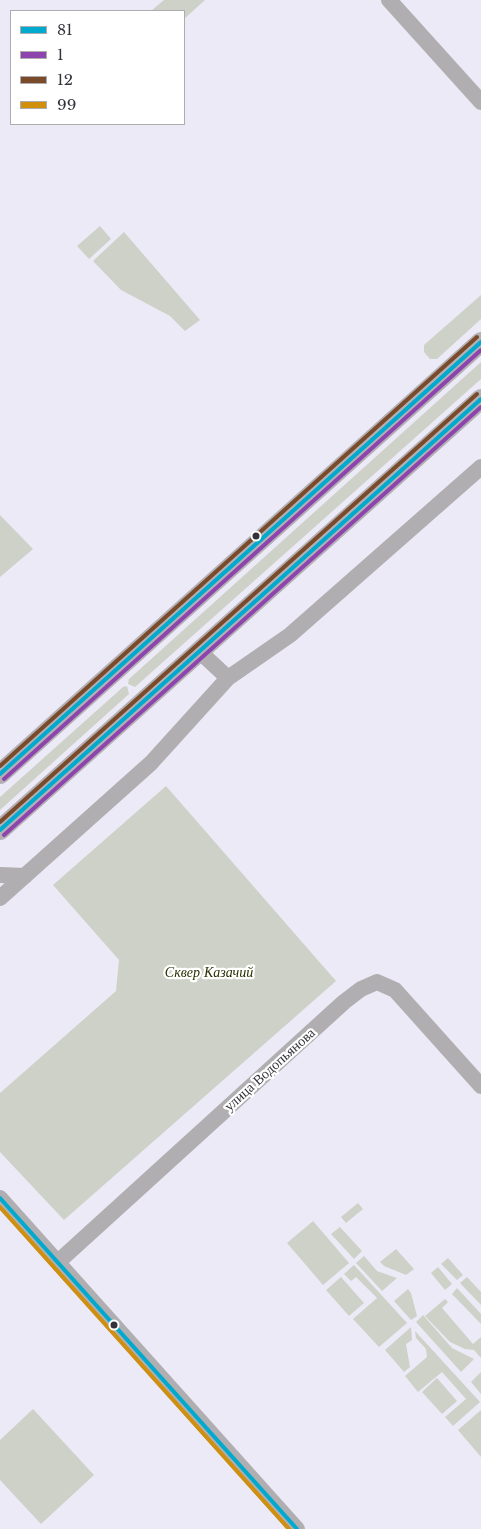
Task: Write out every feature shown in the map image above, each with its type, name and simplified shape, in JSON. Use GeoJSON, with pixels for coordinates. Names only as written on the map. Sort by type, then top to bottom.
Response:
{"type":"FeatureCollection","features":[{"type":"Feature","properties":{"kind":"main road"},"geometry":{"type":"LineString","coordinates":[[0,774],[481,342]]}},
{"type":"Feature","properties":{"kind":"main road"},"geometry":{"type":"LineString","coordinates":[[0,830],[481,399]]}},
{"type":"Feature","properties":{"kind":"street"},"geometry":{"type":"LineString","coordinates":[[389,0],[481,102]]}},
{"type":"Feature","properties":{"kind":"street"},"geometry":{"type":"LineString","coordinates":[[0,898],[151,763],[228,678],[290,635],[481,467]]}},
{"type":"Feature","properties":{"kind":"street"},"geometry":{"type":"LineString","coordinates":[[199,651],[228,678]]}},
{"type":"Feature","properties":{"kind":"street"},"geometry":{"type":"LineString","coordinates":[[0,875],[25,876]]}},
{"type":"Feature","properties":{"kind":"street","name":"улица Водопьянова"},"geometry":{"type":"LineString","coordinates":[[58,1262],[344,1002],[377,982],[395,990],[481,1086]]}},
{"type":"Feature","properties":{"kind":"street"},"geometry":{"type":"LineString","coordinates":[[0,1198],[297,1529]]}},
{"type":"Feature","properties":{"kind":"green space"},"geometry":{"type":"Polygon","coordinates":[[[164,0],[205,0],[185,18],[185,10],[152,10],[164,0]]]}},
{"type":"Feature","properties":{"kind":"green space"},"geometry":{"type":"Polygon","coordinates":[[[100,226],[111,239],[89,259],[77,246],[100,226]]]}},
{"type":"Feature","properties":{"kind":"green space"},"geometry":{"type":"Polygon","coordinates":[[[124,232],[200,320],[185,331],[170,316],[121,290],[93,261],[124,232]]]}},
{"type":"Feature","properties":{"kind":"green space"},"geometry":{"type":"Polygon","coordinates":[[[481,295],[481,319],[437,359],[430,359],[424,352],[424,345],[481,295]]]}},
{"type":"Feature","properties":{"kind":"green space"},"geometry":{"type":"Polygon","coordinates":[[[481,362],[481,379],[135,687],[128,684],[129,679],[481,362]]]}},
{"type":"Feature","properties":{"kind":"green space"},"geometry":{"type":"Polygon","coordinates":[[[0,515],[33,549],[0,577],[0,515]]]}},
{"type":"Feature","properties":{"kind":"green space"},"geometry":{"type":"Polygon","coordinates":[[[127,686],[129,694],[0,810],[0,797],[123,687],[127,686]]]}},
{"type":"Feature","properties":{"kind":"green space","name":"Сквер Казачий"},"geometry":{"type":"Polygon","coordinates":[[[166,786],[336,981],[64,1220],[0,1152],[0,1093],[116,991],[119,960],[53,885],[166,786]]]}},
{"type":"Feature","properties":{"kind":"green space"},"geometry":{"type":"Polygon","coordinates":[[[358,1203],[363,1209],[346,1223],[341,1217],[358,1203]]]}},
{"type":"Feature","properties":{"kind":"green space"},"geometry":{"type":"Polygon","coordinates":[[[313,1221],[349,1263],[323,1285],[287,1243],[313,1221]]]}},
{"type":"Feature","properties":{"kind":"green space"},"geometry":{"type":"Polygon","coordinates":[[[340,1227],[362,1251],[354,1259],[331,1234],[340,1227]]]}},
{"type":"Feature","properties":{"kind":"green space"},"geometry":{"type":"Polygon","coordinates":[[[396,1249],[414,1269],[406,1275],[384,1266],[380,1262],[396,1249]]]}},
{"type":"Feature","properties":{"kind":"green space"},"geometry":{"type":"Polygon","coordinates":[[[364,1256],[377,1271],[397,1278],[382,1291],[356,1263],[364,1256]]]}},
{"type":"Feature","properties":{"kind":"green space"},"geometry":{"type":"Polygon","coordinates":[[[448,1258],[463,1275],[457,1280],[441,1264],[448,1258]]]}},
{"type":"Feature","properties":{"kind":"green space"},"geometry":{"type":"Polygon","coordinates":[[[354,1265],[407,1323],[379,1347],[353,1319],[377,1298],[356,1277],[351,1281],[344,1274],[354,1265]]]}},
{"type":"Feature","properties":{"kind":"green space"},"geometry":{"type":"Polygon","coordinates":[[[438,1267],[452,1284],[445,1290],[431,1273],[438,1267]]]}},
{"type":"Feature","properties":{"kind":"green space"},"geometry":{"type":"Polygon","coordinates":[[[341,1277],[364,1303],[349,1316],[326,1290],[341,1277]]]}},
{"type":"Feature","properties":{"kind":"green space"},"geometry":{"type":"Polygon","coordinates":[[[467,1277],[481,1292],[481,1305],[460,1283],[467,1277]]]}},
{"type":"Feature","properties":{"kind":"green space"},"geometry":{"type":"Polygon","coordinates":[[[457,1288],[481,1314],[481,1324],[452,1294],[457,1288]]]}},
{"type":"Feature","properties":{"kind":"green space"},"geometry":{"type":"Polygon","coordinates":[[[408,1289],[411,1293],[417,1316],[411,1320],[394,1301],[408,1289]]]}},
{"type":"Feature","properties":{"kind":"green space"},"geometry":{"type":"Polygon","coordinates":[[[445,1299],[448,1302],[442,1308],[473,1344],[481,1337],[481,1358],[474,1350],[465,1349],[450,1342],[425,1316],[445,1299]]]}},
{"type":"Feature","properties":{"kind":"green space"},"geometry":{"type":"Polygon","coordinates":[[[423,1315],[452,1348],[474,1359],[461,1372],[416,1322],[423,1315]]]}},
{"type":"Feature","properties":{"kind":"green space"},"geometry":{"type":"Polygon","coordinates":[[[411,1327],[412,1340],[406,1344],[410,1367],[404,1372],[385,1350],[411,1327]]]}},
{"type":"Feature","properties":{"kind":"green space"},"geometry":{"type":"Polygon","coordinates":[[[415,1331],[480,1402],[453,1426],[445,1417],[466,1399],[442,1372],[418,1392],[405,1376],[427,1357],[426,1349],[416,1338],[415,1331]]]}},
{"type":"Feature","properties":{"kind":"green space"},"geometry":{"type":"Polygon","coordinates":[[[481,1372],[481,1394],[471,1382],[481,1372]]]}},
{"type":"Feature","properties":{"kind":"green space"},"geometry":{"type":"Polygon","coordinates":[[[437,1378],[457,1401],[442,1414],[422,1392],[437,1378]]]}},
{"type":"Feature","properties":{"kind":"green space"},"geometry":{"type":"Polygon","coordinates":[[[33,1409],[94,1475],[41,1524],[0,1480],[0,1440],[33,1409]]]}},
{"type":"Feature","properties":{"kind":"green space"},"geometry":{"type":"Polygon","coordinates":[[[481,1410],[481,1457],[458,1430],[481,1410]]]}},
{"type":"Feature","properties":{"kind":"transit line","name":"12"},"geometry":{"type":"LineString","coordinates":[[0,766],[477,337]]}},
{"type":"Feature","properties":{"kind":"transit line","name":"81"},"geometry":{"type":"LineString","coordinates":[[0,774],[481,342]]}},
{"type":"Feature","properties":{"kind":"transit line","name":"1"},"geometry":{"type":"LineString","coordinates":[[4,779],[481,350]]}},
{"type":"Feature","properties":{"kind":"transit line","name":"12"},"geometry":{"type":"LineString","coordinates":[[0,822],[477,394]]}},
{"type":"Feature","properties":{"kind":"transit line","name":"81"},"geometry":{"type":"LineString","coordinates":[[0,830],[481,399]]}},
{"type":"Feature","properties":{"kind":"transit line","name":"1"},"geometry":{"type":"LineString","coordinates":[[4,835],[481,407]]}},
{"type":"Feature","properties":{"kind":"transit line","name":"81"},"geometry":{"type":"LineString","coordinates":[[0,1198],[297,1529]]}},
{"type":"Feature","properties":{"kind":"transit line","name":"99"},"geometry":{"type":"LineString","coordinates":[[0,1207],[289,1529]]}}]}
